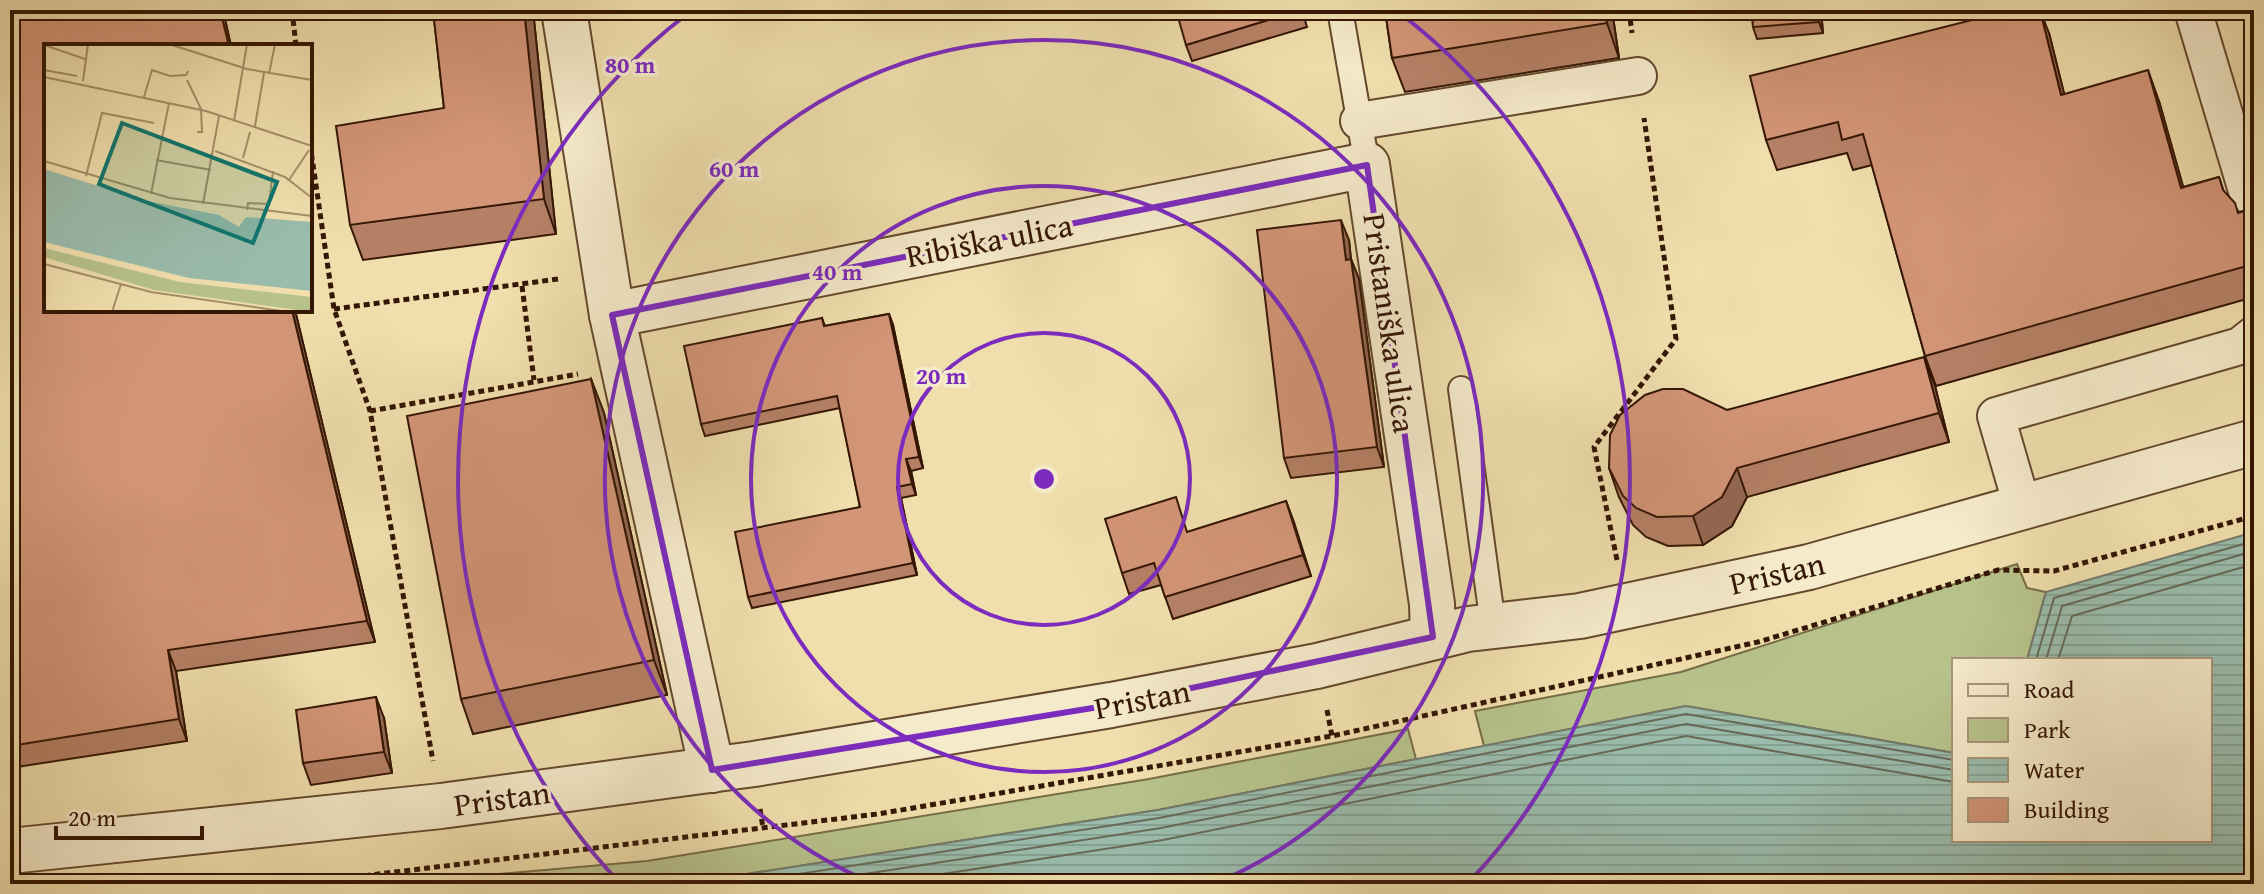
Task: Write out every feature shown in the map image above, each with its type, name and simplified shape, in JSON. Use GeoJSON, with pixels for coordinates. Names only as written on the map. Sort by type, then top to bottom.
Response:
{"type":"FeatureCollection","features":[{"type":"Feature","properties":{"kind":"street"},"geometry":{"type":"LineString","coordinates":[[564,10],[612,315],[712,770]]}},
{"type":"Feature","properties":{"kind":"street"},"geometry":{"type":"LineString","coordinates":[[2193,10],[2254,214]]}},
{"type":"Feature","properties":{"kind":"street"},"geometry":{"type":"LineString","coordinates":[[1359,121],[1638,76]]}},
{"type":"Feature","properties":{"kind":"street","name":"Ribiška ulica"},"geometry":{"type":"LineString","coordinates":[[612,315],[1367,165]]}},
{"type":"Feature","properties":{"kind":"street","name":"Pristaniška ulica"},"geometry":{"type":"LineString","coordinates":[[1367,165],[1432,604],[1433,637]]}},
{"type":"Feature","properties":{"kind":"street"},"geometry":{"type":"LineString","coordinates":[[2023,509],[1996,416],[2240,346],[2254,335]]}},
{"type":"Feature","properties":{"kind":"street","name":"Pristan"},"geometry":{"type":"LineString","coordinates":[[10,851],[441,806],[712,770],[1111,705],[1317,666],[1493,625],[1626,608],[1809,567],[2254,442]]}},
{"type":"Feature","properties":{"kind":"lane","name":"Pristaniška ulica"},"geometry":{"type":"LineString","coordinates":[[1340,10],[1367,165]]}},
{"type":"Feature","properties":{"kind":"lane"},"geometry":{"type":"LineString","coordinates":[[1461,389],[1493,625]]}},
{"type":"Feature","properties":{"kind":"path"},"geometry":{"type":"LineString","coordinates":[[292,10],[296,44]]}},
{"type":"Feature","properties":{"kind":"path"},"geometry":{"type":"LineString","coordinates":[[1638,76],[1676,339],[1594,447],[1640,668]]}},
{"type":"Feature","properties":{"kind":"path"},"geometry":{"type":"LineString","coordinates":[[312,158],[334,309],[370,411],[441,806]]}},
{"type":"Feature","properties":{"kind":"path"},"geometry":{"type":"LineString","coordinates":[[334,309],[522,286],[606,270]]}},
{"type":"Feature","properties":{"kind":"path"},"geometry":{"type":"LineString","coordinates":[[522,286],[534,381]]}},
{"type":"Feature","properties":{"kind":"path"},"geometry":{"type":"LineString","coordinates":[[370,411],[624,367]]}},
{"type":"Feature","properties":{"kind":"path"},"geometry":{"type":"LineString","coordinates":[[295,884],[878,814],[1332,736],[1758,642],[1998,570],[2054,571],[2254,516]]}},
{"type":"Feature","properties":{"kind":"highlighted area"},"geometry":{"type":"Polygon","coordinates":[[[1367,165],[1433,637],[1111,705],[712,770],[612,315],[1367,165]]]}},
{"type":"Feature","properties":{"kind":"green space"},"geometry":{"type":"Polygon","coordinates":[[[2017,564],[2027,588],[2046,592],[2028,658],[1952,658],[1952,753],[1686,706],[1484,746],[1475,711],[1681,672],[2017,564]]]}},
{"type":"Feature","properties":{"kind":"green space"},"geometry":{"type":"Polygon","coordinates":[[[1408,729],[1416,759],[1158,810],[683,884],[385,884],[647,861],[1149,779],[1408,729]]]}},
{"type":"Feature","properties":{"kind":"water"},"geometry":{"type":"Polygon","coordinates":[[[2254,532],[2254,884],[683,884],[1158,810],[1686,706],[1952,753],[1952,842],[2212,842],[2212,658],[2028,658],[2046,592],[2254,532]]]}},
{"type":"Feature","properties":{"kind":"building"},"geometry":{"type":"Polygon","coordinates":[[[10,10],[220,10],[228,44],[44,44],[44,312],[292,312],[367,621],[168,650],[179,719],[10,746],[10,10]]]}},
{"type":"Feature","properties":{"kind":"building"},"geometry":{"type":"Polygon","coordinates":[[[433,10],[524,10],[544,199],[350,225],[336,126],[444,108],[433,10]]]}},
{"type":"Feature","properties":{"kind":"building"},"geometry":{"type":"Polygon","coordinates":[[[1176,10],[1301,10],[1186,45],[1176,10]]]}},
{"type":"Feature","properties":{"kind":"building"},"geometry":{"type":"Polygon","coordinates":[[[1385,10],[1605,10],[1607,23],[1392,58],[1385,10]]]}},
{"type":"Feature","properties":{"kind":"building"},"geometry":{"type":"Polygon","coordinates":[[[1752,10],[1818,10],[1819,22],[1753,27],[1752,10]]]}},
{"type":"Feature","properties":{"kind":"building"},"geometry":{"type":"Polygon","coordinates":[[[1970,10],[2040,10],[2061,95],[2148,70],[2181,188],[2219,177],[2223,190],[2235,203],[2238,213],[2254,208],[2254,264],[1925,356],[1863,134],[1842,140],[1838,122],[1766,140],[1750,76],[1972,20],[1970,10]]]}},
{"type":"Feature","properties":{"kind":"building"},"geometry":{"type":"Polygon","coordinates":[[[1341,220],[1346,260],[1351,259],[1377,447],[1284,458],[1257,230],[1341,220]]]}},
{"type":"Feature","properties":{"kind":"building"},"geometry":{"type":"Polygon","coordinates":[[[889,314],[919,457],[906,459],[912,484],[897,487],[913,563],[748,597],[735,532],[860,507],[837,396],[701,424],[684,346],[822,318],[824,326],[889,314]]]}},
{"type":"Feature","properties":{"kind":"building"},"geometry":{"type":"Polygon","coordinates":[[[1924,357],[1939,413],[1737,468],[1722,497],[1693,516],[1657,517],[1636,508],[1623,496],[1609,468],[1610,435],[1620,415],[1645,395],[1663,389],[1683,389],[1727,410],[1924,357]]]}},
{"type":"Feature","properties":{"kind":"building"},"geometry":{"type":"Polygon","coordinates":[[[591,379],[654,660],[461,699],[407,416],[591,379]]]}},
{"type":"Feature","properties":{"kind":"building"},"geometry":{"type":"Polygon","coordinates":[[[1176,497],[1187,532],[1286,501],[1303,555],[1165,597],[1154,563],[1122,573],[1105,519],[1176,497]]]}},
{"type":"Feature","properties":{"kind":"building"},"geometry":{"type":"Polygon","coordinates":[[[376,697],[384,752],[303,763],[296,710],[376,697]]]}}]}
